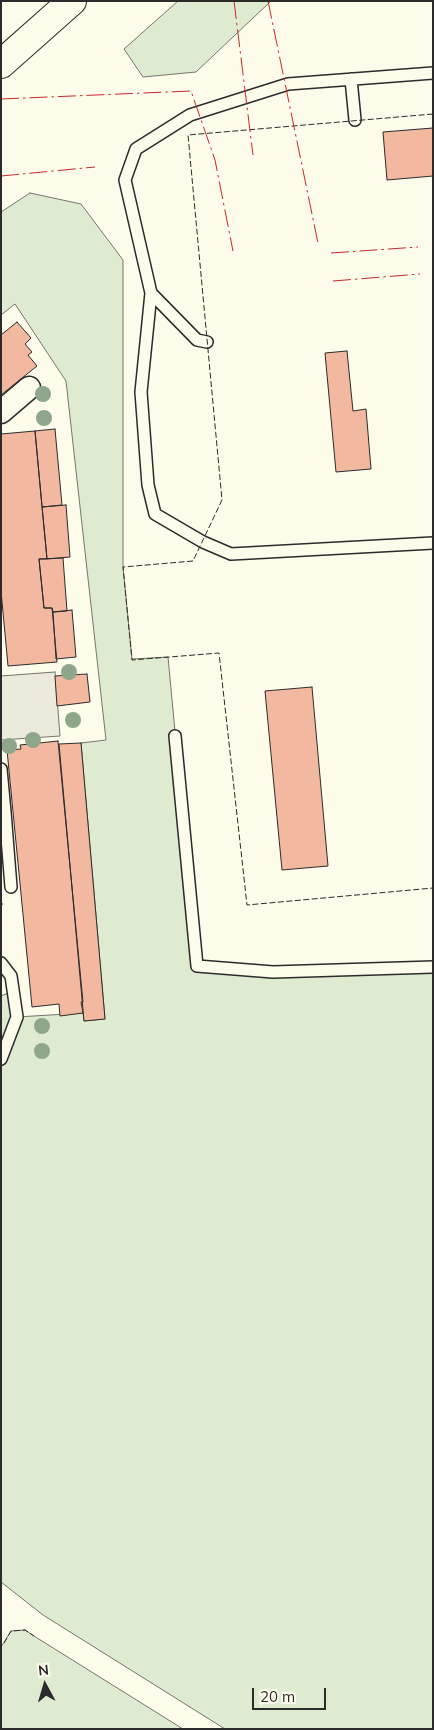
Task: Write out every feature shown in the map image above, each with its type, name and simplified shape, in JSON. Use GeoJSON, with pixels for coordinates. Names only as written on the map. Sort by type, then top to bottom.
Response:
{"type":"FeatureCollection","features":[{"type":"Feature","properties":{"kind":"main road"},"geometry":{"type":"LineString","coordinates":[[1,64],[72,1]]}},
{"type":"Feature","properties":{"kind":"street"},"geometry":{"type":"LineString","coordinates":[[1,412],[29,388]]}},
{"type":"Feature","properties":{"kind":"lane"},"geometry":{"type":"LineString","coordinates":[[433,74],[288,84],[190,115],[136,149],[125,180],[151,293],[141,392],[148,485],[155,514],[203,542],[231,554],[433,543]]}},
{"type":"Feature","properties":{"kind":"lane"},"geometry":{"type":"LineString","coordinates":[[352,79],[355,120]]}},
{"type":"Feature","properties":{"kind":"lane"},"geometry":{"type":"LineString","coordinates":[[151,293],[197,340],[208,342]]}},
{"type":"Feature","properties":{"kind":"lane"},"geometry":{"type":"LineString","coordinates":[[175,736],[197,966],[273,972],[433,967]]}},
{"type":"Feature","properties":{"kind":"lane"},"geometry":{"type":"LineString","coordinates":[[1,769],[3,813],[11,887]]}},
{"type":"Feature","properties":{"kind":"lane"},"geometry":{"type":"LineString","coordinates":[[1,963],[11,976],[16,1017],[1,1059]]}},
{"type":"Feature","properties":{"kind":"green space"},"geometry":{"type":"Polygon","coordinates":[[[178,1],[271,1],[196,72],[143,77],[124,49],[178,1]]]}},
{"type":"Feature","properties":{"kind":"green space"},"geometry":{"type":"Polygon","coordinates":[[[30,193],[81,204],[123,260],[123,567],[132,659],[168,657],[197,965],[433,968],[433,1729],[225,1729],[43,1615],[1,1582],[1,996],[13,991],[17,1017],[83,1013],[84,1021],[105,1019],[81,743],[106,740],[66,381],[15,304],[1,315],[1,212],[30,193]]]}},
{"type":"Feature","properties":{"kind":"green space"},"geometry":{"type":"Polygon","coordinates":[[[25,1630],[183,1729],[1,1729],[1,1647],[11,1631],[25,1630]]]}},
{"type":"Feature","properties":{"kind":"shaded area"},"geometry":{"type":"Polygon","coordinates":[[[55,672],[60,736],[1,740],[1,676],[55,672]]]}},
{"type":"Feature","properties":{"kind":"building"},"geometry":{"type":"Polygon","coordinates":[[[433,128],[433,176],[387,180],[383,132],[433,128]]]}},
{"type":"Feature","properties":{"kind":"building"},"geometry":{"type":"Polygon","coordinates":[[[17,322],[31,338],[25,344],[32,352],[28,355],[37,366],[1,395],[1,335],[17,322]]]}},
{"type":"Feature","properties":{"kind":"building"},"geometry":{"type":"Polygon","coordinates":[[[347,351],[353,411],[366,409],[371,469],[336,472],[325,353],[347,351]]]}},
{"type":"Feature","properties":{"kind":"building"},"geometry":{"type":"Polygon","coordinates":[[[55,429],[62,505],[42,507],[35,431],[55,429]]]}},
{"type":"Feature","properties":{"kind":"building"},"geometry":{"type":"Polygon","coordinates":[[[35,431],[47,559],[39,559],[44,608],[52,608],[57,662],[8,666],[1,591],[1,434],[35,431]]]}},
{"type":"Feature","properties":{"kind":"building"},"geometry":{"type":"Polygon","coordinates":[[[66,505],[70,557],[47,559],[42,507],[66,505]]]}},
{"type":"Feature","properties":{"kind":"building"},"geometry":{"type":"Polygon","coordinates":[[[63,558],[67,611],[53,612],[52,608],[44,608],[39,559],[63,558]]]}},
{"type":"Feature","properties":{"kind":"building"},"geometry":{"type":"Polygon","coordinates":[[[72,610],[76,657],[56,659],[53,612],[72,610]]]}},
{"type":"Feature","properties":{"kind":"building"},"geometry":{"type":"Polygon","coordinates":[[[87,674],[90,702],[57,706],[55,676],[87,674]]]}},
{"type":"Feature","properties":{"kind":"building"},"geometry":{"type":"Polygon","coordinates":[[[312,687],[328,866],[282,870],[265,691],[312,687]]]}},
{"type":"Feature","properties":{"kind":"building"},"geometry":{"type":"Polygon","coordinates":[[[58,741],[83,1002],[81,1002],[83,1013],[60,1016],[59,1004],[32,1007],[7,750],[21,749],[20,745],[58,741]]]}},
{"type":"Feature","properties":{"kind":"building"},"geometry":{"type":"Polygon","coordinates":[[[81,743],[105,1019],[84,1021],[59,744],[81,743]]]}},
{"type":"Feature","properties":{"kind":"fence"},"geometry":{"type":"LineString","coordinates":[[433,114],[188,135],[222,500],[193,561],[123,567],[132,660],[219,653],[247,905],[433,888]]}},
{"type":"Feature","properties":{"kind":"fence"},"geometry":{"type":"LineString","coordinates":[[4,1643],[11,1631],[25,1630],[34,1636]]}},
{"type":"Feature","properties":{"kind":"power"},"geometry":{"type":"LineString","coordinates":[[234,1],[253,155]]}},
{"type":"Feature","properties":{"kind":"power"},"geometry":{"type":"LineString","coordinates":[[268,1],[318,243]]}},
{"type":"Feature","properties":{"kind":"power"},"geometry":{"type":"LineString","coordinates":[[1,99],[191,91],[215,160],[233,251]]}},
{"type":"Feature","properties":{"kind":"power"},"geometry":{"type":"LineString","coordinates":[[1,176],[95,167]]}},
{"type":"Feature","properties":{"kind":"power"},"geometry":{"type":"LineString","coordinates":[[331,253],[418,247]]}},
{"type":"Feature","properties":{"kind":"power"},"geometry":{"type":"LineString","coordinates":[[333,281],[420,274]]}}]}
